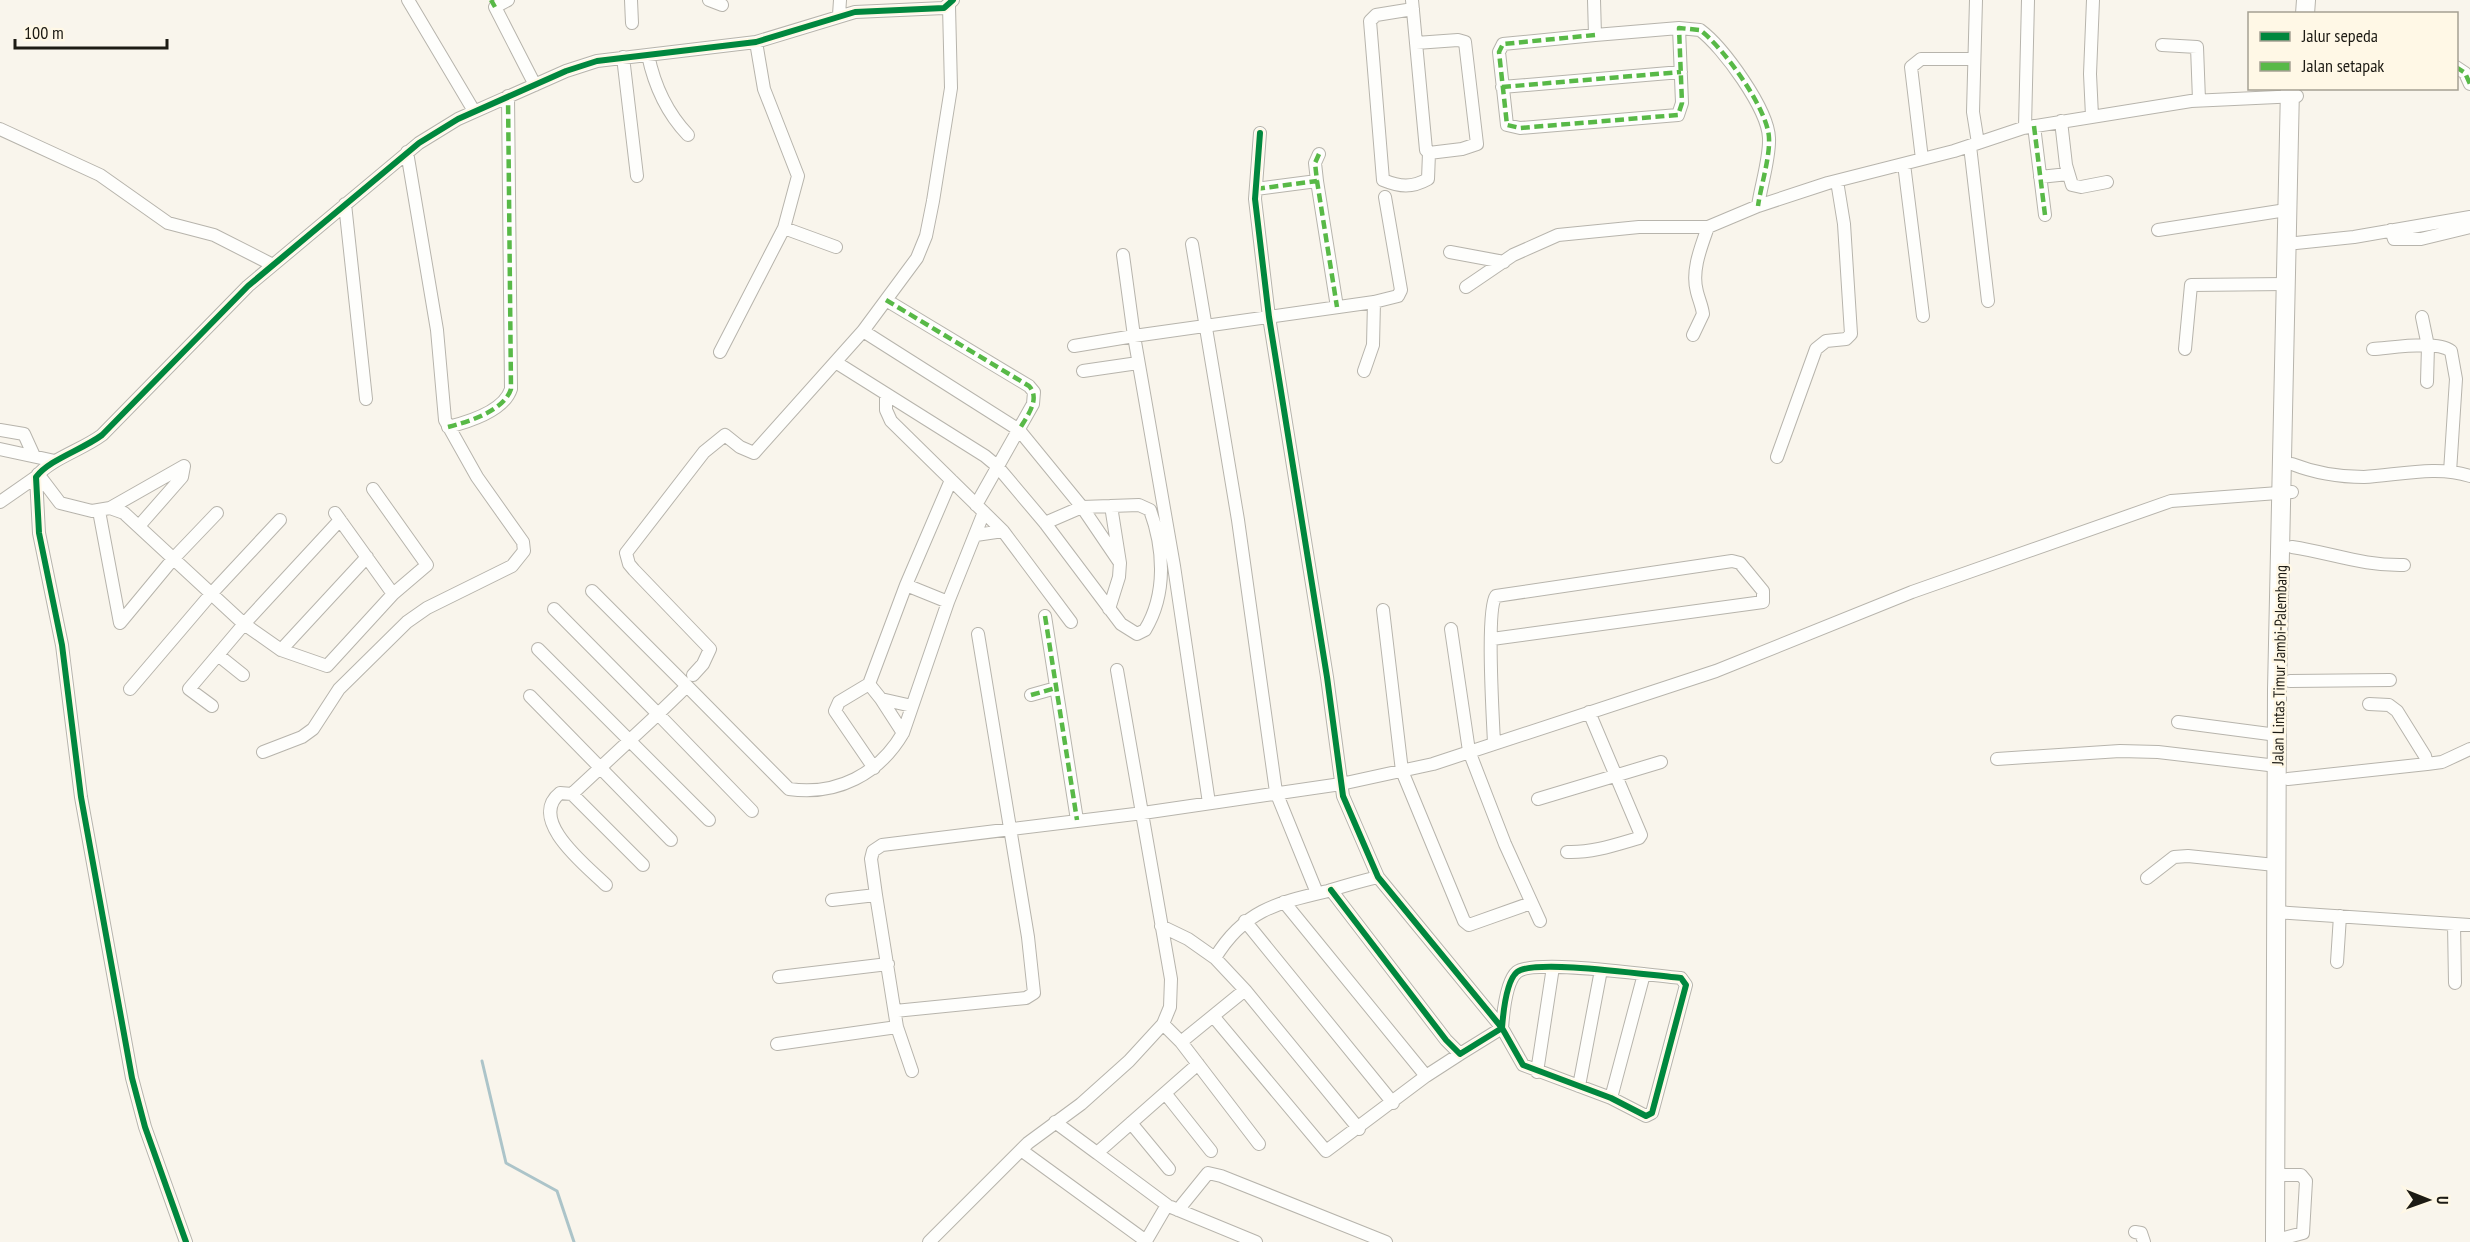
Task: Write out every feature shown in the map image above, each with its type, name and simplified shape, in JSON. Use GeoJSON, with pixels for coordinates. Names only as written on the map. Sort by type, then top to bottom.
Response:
{"type":"FeatureCollection","features":[{"type":"Feature","properties":{"kind":"highway","name":"Jalan Lintas Timur Jambi-Palembang"},"geometry":{"type":"LineString","coordinates":[[2281,1241],[2283,773],[2277,735],[2287,492],[2286,210],[2294,92]]}},
{"type":"Feature","properties":{"kind":"highway","name":"Jalan Lintas Timur Jambi-Palembang"},"geometry":{"type":"LineString","coordinates":[[2281,1241],[2284,1175],[2281,912],[2275,865],[2289,681],[2292,547],[2287,492],[2292,464],[2296,243],[2294,92]]}},
{"type":"Feature","properties":{"kind":"street"},"geometry":{"type":"LineString","coordinates":[[408,0],[474,111]]}},
{"type":"Feature","properties":{"kind":"street"},"geometry":{"type":"LineString","coordinates":[[508,0],[493,4],[535,85]]}},
{"type":"Feature","properties":{"kind":"street"},"geometry":{"type":"LineString","coordinates":[[631,0],[632,23]]}},
{"type":"Feature","properties":{"kind":"street"},"geometry":{"type":"LineString","coordinates":[[709,0],[722,5]]}},
{"type":"Feature","properties":{"kind":"street"},"geometry":{"type":"LineString","coordinates":[[839,15],[840,0]]}},
{"type":"Feature","properties":{"kind":"street"},"geometry":{"type":"LineString","coordinates":[[1594,0],[1595,35]]}},
{"type":"Feature","properties":{"kind":"street"},"geometry":{"type":"LineString","coordinates":[[1976,0],[1974,145],[1988,301]]}},
{"type":"Feature","properties":{"kind":"street"},"geometry":{"type":"LineString","coordinates":[[2028,0],[2030,127],[2045,215]]}},
{"type":"Feature","properties":{"kind":"street"},"geometry":{"type":"LineString","coordinates":[[2092,116],[2090,75],[2093,0]]}},
{"type":"Feature","properties":{"kind":"street"},"geometry":{"type":"LineString","coordinates":[[0,502],[55,461],[82,449],[102,435],[229,304],[273,265],[408,152],[446,126],[474,111],[577,67],[623,57],[756,42],[839,15],[861,11],[917,11],[951,3],[951,88],[926,236],[917,258],[863,332],[754,453],[740,447],[725,435],[709,447],[629,548],[626,554],[629,564],[710,649],[690,681],[572,794]]}},
{"type":"Feature","properties":{"kind":"street"},"geometry":{"type":"LineString","coordinates":[[1412,4],[1424,145],[1429,153],[1428,179],[1418,185],[1395,185],[1383,180],[1370,21],[1376,15],[1412,4]]}},
{"type":"Feature","properties":{"kind":"street"},"geometry":{"type":"LineString","coordinates":[[1679,28],[1682,110],[1674,116],[1515,128],[1507,125],[1499,52],[1503,44],[1679,28],[1700,30],[1707,34],[1739,75],[1760,110],[1769,137],[1758,206]]}},
{"type":"Feature","properties":{"kind":"street"},"geometry":{"type":"LineString","coordinates":[[1416,42],[1458,40],[1465,42],[1466,46],[1477,144],[1462,149],[1429,153]]}},
{"type":"Feature","properties":{"kind":"street"},"geometry":{"type":"LineString","coordinates":[[720,352],[784,228],[798,172],[764,89],[756,42]]}},
{"type":"Feature","properties":{"kind":"street"},"geometry":{"type":"LineString","coordinates":[[2162,45],[2197,46],[2199,100]]}},
{"type":"Feature","properties":{"kind":"street"},"geometry":{"type":"LineString","coordinates":[[648,55],[652,78],[677,124],[688,135]]}},
{"type":"Feature","properties":{"kind":"street"},"geometry":{"type":"LineString","coordinates":[[623,57],[637,176]]}},
{"type":"Feature","properties":{"kind":"street"},"geometry":{"type":"LineString","coordinates":[[1922,159],[1911,68],[1921,58],[1974,59]]}},
{"type":"Feature","properties":{"kind":"street"},"geometry":{"type":"LineString","coordinates":[[2458,68],[2465,73],[2470,84]]}},
{"type":"Feature","properties":{"kind":"street"},"geometry":{"type":"LineString","coordinates":[[1502,87],[1681,72]]}},
{"type":"Feature","properties":{"kind":"street"},"geometry":{"type":"LineString","coordinates":[[1466,287],[1513,255],[1558,235],[1639,226],[1708,227],[1758,206],[1827,184],[1974,145],[2030,127],[2199,100],[2294,92]]}},
{"type":"Feature","properties":{"kind":"street"},"geometry":{"type":"LineString","coordinates":[[448,427],[485,413],[507,397],[512,389],[508,96]]}},
{"type":"Feature","properties":{"kind":"street"},"geometry":{"type":"LineString","coordinates":[[2061,121],[2069,181],[2076,187],[2107,182]]}},
{"type":"Feature","properties":{"kind":"street"},"geometry":{"type":"LineString","coordinates":[[0,129],[100,175],[168,223],[214,235],[273,265]]}},
{"type":"Feature","properties":{"kind":"street"},"geometry":{"type":"LineString","coordinates":[[1260,133],[1255,200],[1269,317],[1327,677],[1341,784],[1343,796],[1378,877],[1502,1028],[1518,1059],[1528,1069],[1611,1098],[1646,1116],[1652,1113],[1686,985],[1681,978],[1601,969],[1553,967],[1524,969],[1516,972],[1504,1004],[1502,1028]]}},
{"type":"Feature","properties":{"kind":"street"},"geometry":{"type":"LineString","coordinates":[[263,752],[302,737],[314,729],[339,689],[406,622],[427,608],[512,566],[522,556],[523,542],[477,477],[448,427],[443,410],[440,352],[408,152]]}},
{"type":"Feature","properties":{"kind":"street"},"geometry":{"type":"LineString","coordinates":[[1319,154],[1315,163],[1317,181],[1337,307]]}},
{"type":"Feature","properties":{"kind":"street"},"geometry":{"type":"LineString","coordinates":[[1904,164],[1923,316]]}},
{"type":"Feature","properties":{"kind":"street"},"geometry":{"type":"LineString","coordinates":[[2040,177],[2068,174]]}},
{"type":"Feature","properties":{"kind":"street"},"geometry":{"type":"LineString","coordinates":[[1256,189],[1317,181]]}},
{"type":"Feature","properties":{"kind":"street"},"geometry":{"type":"LineString","coordinates":[[1777,457],[1816,349],[1822,343],[1846,339],[1851,334],[1844,224],[1827,184]]}},
{"type":"Feature","properties":{"kind":"street"},"geometry":{"type":"LineString","coordinates":[[1074,346],[1374,302],[1398,296],[1401,290],[1385,197]]}},
{"type":"Feature","properties":{"kind":"street"},"geometry":{"type":"LineString","coordinates":[[345,204],[366,399]]}},
{"type":"Feature","properties":{"kind":"street"},"geometry":{"type":"LineString","coordinates":[[2158,230],[2286,210]]}},
{"type":"Feature","properties":{"kind":"street"},"geometry":{"type":"LineString","coordinates":[[2296,243],[2470,217]]}},
{"type":"Feature","properties":{"kind":"street"},"geometry":{"type":"LineString","coordinates":[[1692,335],[1703,314],[1696,291],[1695,275],[1698,256],[1708,227]]}},
{"type":"Feature","properties":{"kind":"street"},"geometry":{"type":"LineString","coordinates":[[2391,230],[2394,239],[2421,239],[2470,227]]}},
{"type":"Feature","properties":{"kind":"street"},"geometry":{"type":"LineString","coordinates":[[784,228],[836,247]]}},
{"type":"Feature","properties":{"kind":"street"},"geometry":{"type":"LineString","coordinates":[[1192,243],[1238,520],[1276,792],[1317,893]]}},
{"type":"Feature","properties":{"kind":"street"},"geometry":{"type":"LineString","coordinates":[[1450,252],[1504,262]]}},
{"type":"Feature","properties":{"kind":"street"},"geometry":{"type":"LineString","coordinates":[[1123,255],[1138,363],[1174,566],[1209,803]]}},
{"type":"Feature","properties":{"kind":"street"},"geometry":{"type":"LineString","coordinates":[[2185,350],[2190,285],[2285,285]]}},
{"type":"Feature","properties":{"kind":"street"},"geometry":{"type":"LineString","coordinates":[[592,591],[690,681],[789,789],[836,786],[860,778],[874,768],[892,750],[903,733],[948,602],[976,535],[980,508],[996,466],[1034,404],[1034,392],[1029,386],[886,300]]}},
{"type":"Feature","properties":{"kind":"street"},"geometry":{"type":"LineString","coordinates":[[1364,370],[1373,345],[1374,302]]}},
{"type":"Feature","properties":{"kind":"street"},"geometry":{"type":"LineString","coordinates":[[2422,316],[2428,346],[2427,382]]}},
{"type":"Feature","properties":{"kind":"street"},"geometry":{"type":"LineString","coordinates":[[863,332],[1019,430],[1082,507],[1119,563]]}},
{"type":"Feature","properties":{"kind":"street"},"geometry":{"type":"LineString","coordinates":[[2373,349],[2440,346],[2451,351],[2456,379],[2450,472]]}},
{"type":"Feature","properties":{"kind":"street"},"geometry":{"type":"LineString","coordinates":[[837,363],[985,456],[1045,523],[1109,609],[1131,632],[1137,634],[1146,630],[1152,617],[1162,565],[1150,510],[1139,505],[1082,507],[1045,523]]}},
{"type":"Feature","properties":{"kind":"street"},"geometry":{"type":"LineString","coordinates":[[1083,370],[1138,363]]}},
{"type":"Feature","properties":{"kind":"street"},"geometry":{"type":"LineString","coordinates":[[886,395],[886,410],[891,421],[1003,531],[1071,622]]}},
{"type":"Feature","properties":{"kind":"street"},"geometry":{"type":"LineString","coordinates":[[0,430],[24,434],[34,456]]}},
{"type":"Feature","properties":{"kind":"street"},"geometry":{"type":"LineString","coordinates":[[0,449],[55,461]]}},
{"type":"Feature","properties":{"kind":"street"},"geometry":{"type":"LineString","coordinates":[[2292,464],[2324,474],[2342,476],[2450,472],[2470,476]]}},
{"type":"Feature","properties":{"kind":"street"},"geometry":{"type":"LineString","coordinates":[[105,510],[184,466],[182,477],[139,526]]}},
{"type":"Feature","properties":{"kind":"street"},"geometry":{"type":"LineString","coordinates":[[37,475],[60,503],[124,513],[244,624],[281,650],[327,666],[393,594],[427,565],[373,489]]}},
{"type":"Feature","properties":{"kind":"street"},"geometry":{"type":"LineString","coordinates":[[37,475],[40,542],[62,645],[81,796],[132,1078],[145,1127],[186,1242]]}},
{"type":"Feature","properties":{"kind":"street"},"geometry":{"type":"LineString","coordinates":[[874,768],[835,711],[839,702],[869,684],[906,585],[951,480]]}},
{"type":"Feature","properties":{"kind":"street"},"geometry":{"type":"LineString","coordinates":[[912,1071],[897,1027],[876,895],[872,859],[873,851],[878,847],[1010,828],[1143,813],[1341,784],[1433,764],[1716,671],[1981,567],[2055,544],[2171,501],[2287,492]]}},
{"type":"Feature","properties":{"kind":"street"},"geometry":{"type":"LineString","coordinates":[[1109,609],[1119,577],[1111,506]]}},
{"type":"Feature","properties":{"kind":"street"},"geometry":{"type":"LineString","coordinates":[[105,510],[120,623],[173,559],[217,513]]}},
{"type":"Feature","properties":{"kind":"street"},"geometry":{"type":"LineString","coordinates":[[212,706],[189,689],[338,516],[393,594]]}},
{"type":"Feature","properties":{"kind":"street"},"geometry":{"type":"LineString","coordinates":[[130,689],[211,594],[280,520]]}},
{"type":"Feature","properties":{"kind":"street"},"geometry":{"type":"LineString","coordinates":[[976,535],[1003,531]]}},
{"type":"Feature","properties":{"kind":"street"},"geometry":{"type":"LineString","coordinates":[[2292,547],[2322,552],[2358,563],[2404,565]]}},
{"type":"Feature","properties":{"kind":"street"},"geometry":{"type":"LineString","coordinates":[[281,650],[367,557]]}},
{"type":"Feature","properties":{"kind":"street"},"geometry":{"type":"LineString","coordinates":[[1492,639],[1763,602],[1764,596],[1740,563],[1732,561],[1498,594],[1492,603],[1492,639],[1494,743]]}},
{"type":"Feature","properties":{"kind":"street"},"geometry":{"type":"LineString","coordinates":[[906,585],[948,602]]}},
{"type":"Feature","properties":{"kind":"street"},"geometry":{"type":"LineString","coordinates":[[554,609],[753,811]]}},
{"type":"Feature","properties":{"kind":"street"},"geometry":{"type":"LineString","coordinates":[[1383,610],[1402,771],[1464,921],[1469,926],[1479,924],[1531,903]]}},
{"type":"Feature","properties":{"kind":"street"},"geometry":{"type":"LineString","coordinates":[[1045,616],[1077,820]]}},
{"type":"Feature","properties":{"kind":"street"},"geometry":{"type":"LineString","coordinates":[[1451,629],[1469,751],[1540,921]]}},
{"type":"Feature","properties":{"kind":"street"},"geometry":{"type":"LineString","coordinates":[[895,1011],[1026,998],[1034,993],[1028,937],[978,634]]}},
{"type":"Feature","properties":{"kind":"street"},"geometry":{"type":"LineString","coordinates":[[538,649],[709,820]]}},
{"type":"Feature","properties":{"kind":"street"},"geometry":{"type":"LineString","coordinates":[[218,655],[243,675]]}},
{"type":"Feature","properties":{"kind":"street"},"geometry":{"type":"LineString","coordinates":[[929,1242],[1021,1150],[1129,1061],[1163,1024],[1170,1007],[1172,987],[1117,670]]}},
{"type":"Feature","properties":{"kind":"street"},"geometry":{"type":"LineString","coordinates":[[2289,681],[2390,680]]}},
{"type":"Feature","properties":{"kind":"street"},"geometry":{"type":"LineString","coordinates":[[869,684],[903,733]]}},
{"type":"Feature","properties":{"kind":"street"},"geometry":{"type":"LineString","coordinates":[[1031,694],[1056,688]]}},
{"type":"Feature","properties":{"kind":"street"},"geometry":{"type":"LineString","coordinates":[[530,696],[671,840]]}},
{"type":"Feature","properties":{"kind":"street"},"geometry":{"type":"LineString","coordinates":[[881,699],[912,706]]}},
{"type":"Feature","properties":{"kind":"street"},"geometry":{"type":"LineString","coordinates":[[2369,704],[2389,705],[2397,711],[2427,764]]}},
{"type":"Feature","properties":{"kind":"street"},"geometry":{"type":"LineString","coordinates":[[1567,852],[1583,853],[1639,838],[1639,826],[1588,712]]}},
{"type":"Feature","properties":{"kind":"street"},"geometry":{"type":"LineString","coordinates":[[2178,722],[2277,735]]}},
{"type":"Feature","properties":{"kind":"street"},"geometry":{"type":"LineString","coordinates":[[1997,759],[2120,751],[2158,752],[2283,773],[2442,762],[2470,748]]}},
{"type":"Feature","properties":{"kind":"street"},"geometry":{"type":"LineString","coordinates":[[1538,799],[1661,762]]}},
{"type":"Feature","properties":{"kind":"street"},"geometry":{"type":"LineString","coordinates":[[606,885],[556,835],[552,812],[553,802],[560,793],[572,794],[643,865]]}},
{"type":"Feature","properties":{"kind":"street"},"geometry":{"type":"LineString","coordinates":[[2147,878],[2174,857],[2188,856],[2275,865]]}},
{"type":"Feature","properties":{"kind":"street"},"geometry":{"type":"LineString","coordinates":[[1215,958],[1225,942],[1245,921],[1284,902],[1378,877]]}},
{"type":"Feature","properties":{"kind":"street"},"geometry":{"type":"LineString","coordinates":[[1331,890],[1446,1040],[1460,1054]]}},
{"type":"Feature","properties":{"kind":"street"},"geometry":{"type":"LineString","coordinates":[[832,900],[876,895]]}},
{"type":"Feature","properties":{"kind":"street"},"geometry":{"type":"LineString","coordinates":[[1284,902],[1426,1076]]}},
{"type":"Feature","properties":{"kind":"street"},"geometry":{"type":"LineString","coordinates":[[2281,912],[2470,925]]}},
{"type":"Feature","properties":{"kind":"street"},"geometry":{"type":"LineString","coordinates":[[2337,962],[2340,915]]}},
{"type":"Feature","properties":{"kind":"street"},"geometry":{"type":"LineString","coordinates":[[1245,921],[1393,1103]]}},
{"type":"Feature","properties":{"kind":"street"},"geometry":{"type":"LineString","coordinates":[[2454,924],[2455,983]]}},
{"type":"Feature","properties":{"kind":"street"},"geometry":{"type":"LineString","coordinates":[[1161,926],[1188,939],[1215,958],[1245,990],[1359,1129]]}},
{"type":"Feature","properties":{"kind":"street"},"geometry":{"type":"LineString","coordinates":[[779,977],[888,964]]}},
{"type":"Feature","properties":{"kind":"street"},"geometry":{"type":"LineString","coordinates":[[1537,1072],[1553,967]]}},
{"type":"Feature","properties":{"kind":"street"},"geometry":{"type":"LineString","coordinates":[[1579,1086],[1601,969]]}},
{"type":"Feature","properties":{"kind":"street"},"geometry":{"type":"LineString","coordinates":[[1611,1098],[1644,974]]}},
{"type":"Feature","properties":{"kind":"street"},"geometry":{"type":"LineString","coordinates":[[1180,1042],[1245,990]]}},
{"type":"Feature","properties":{"kind":"street"},"geometry":{"type":"LineString","coordinates":[[1213,1016],[1325,1150],[1329,1150],[1359,1129],[1426,1076],[1502,1028]]}},
{"type":"Feature","properties":{"kind":"street"},"geometry":{"type":"LineString","coordinates":[[1163,1024],[1198,1064],[1259,1144]]}},
{"type":"Feature","properties":{"kind":"street"},"geometry":{"type":"LineString","coordinates":[[777,1044],[897,1027]]}},
{"type":"Feature","properties":{"kind":"street"},"geometry":{"type":"LineString","coordinates":[[1098,1153],[1198,1064]]}},
{"type":"Feature","properties":{"kind":"street"},"geometry":{"type":"LineString","coordinates":[[1165,1093],[1211,1151]]}},
{"type":"Feature","properties":{"kind":"street"},"geometry":{"type":"LineString","coordinates":[[1055,1122],[1173,1208],[1256,1242]]}},
{"type":"Feature","properties":{"kind":"street"},"geometry":{"type":"LineString","coordinates":[[1131,1123],[1169,1169]]}},
{"type":"Feature","properties":{"kind":"street"},"geometry":{"type":"LineString","coordinates":[[1021,1150],[1146,1242],[1173,1208],[1208,1173],[1221,1176],[1386,1242]]}},
{"type":"Feature","properties":{"kind":"street"},"geometry":{"type":"LineString","coordinates":[[2135,1232],[2141,1233],[2144,1242]]}},
{"type":"Feature","properties":{"kind":"waterway"},"geometry":{"type":"LineString","coordinates":[[482,1061],[506,1163],[557,1191],[574,1242]]}},
{"type":"Feature","properties":{"kind":"marked path"},"geometry":{"type":"LineString","coordinates":[[491,0],[495,7]]}},
{"type":"Feature","properties":{"kind":"marked path"},"geometry":{"type":"LineString","coordinates":[[1595,35],[1503,44],[1499,52],[1507,125],[1520,128],[1678,115],[1682,103],[1679,28],[1700,30],[1732,64],[1753,96],[1767,126],[1768,154],[1758,206]]}},
{"type":"Feature","properties":{"kind":"marked path"},"geometry":{"type":"LineString","coordinates":[[2458,68],[2465,73],[2470,84]]}},
{"type":"Feature","properties":{"kind":"marked path"},"geometry":{"type":"LineString","coordinates":[[1502,87],[1681,72]]}},
{"type":"Feature","properties":{"kind":"marked path"},"geometry":{"type":"LineString","coordinates":[[448,427],[475,419],[493,409],[501,404],[511,389],[508,96]]}},
{"type":"Feature","properties":{"kind":"marked path"},"geometry":{"type":"LineString","coordinates":[[2034,126],[2045,215]]}},
{"type":"Feature","properties":{"kind":"marked path"},"geometry":{"type":"LineString","coordinates":[[1319,154],[1315,163],[1317,181],[1337,307]]}},
{"type":"Feature","properties":{"kind":"marked path"},"geometry":{"type":"LineString","coordinates":[[1256,189],[1317,181]]}},
{"type":"Feature","properties":{"kind":"marked path"},"geometry":{"type":"LineString","coordinates":[[886,300],[1029,386],[1034,396],[1033,402],[1019,430]]}},
{"type":"Feature","properties":{"kind":"marked path"},"geometry":{"type":"LineString","coordinates":[[1045,616],[1077,820]]}},
{"type":"Feature","properties":{"kind":"marked path"},"geometry":{"type":"LineString","coordinates":[[1031,695],[1056,688]]}},
{"type":"Feature","properties":{"kind":"cycle path"},"geometry":{"type":"LineString","coordinates":[[186,1242],[145,1127],[132,1078],[81,797],[62,645],[39,533],[36,477],[49,465],[102,435],[248,286],[419,143],[458,119],[566,71],[597,61],[756,42],[855,12],[944,8],[953,0]]}},
{"type":"Feature","properties":{"kind":"cycle path"},"geometry":{"type":"LineString","coordinates":[[1260,133],[1255,199],[1269,317],[1327,677],[1343,796],[1378,877],[1502,1028],[1523,1065],[1611,1098],[1646,1116],[1652,1113],[1686,985],[1681,978],[1569,967],[1528,968],[1513,976],[1506,998],[1502,1028],[1460,1054],[1446,1040],[1331,890]]}}]}
